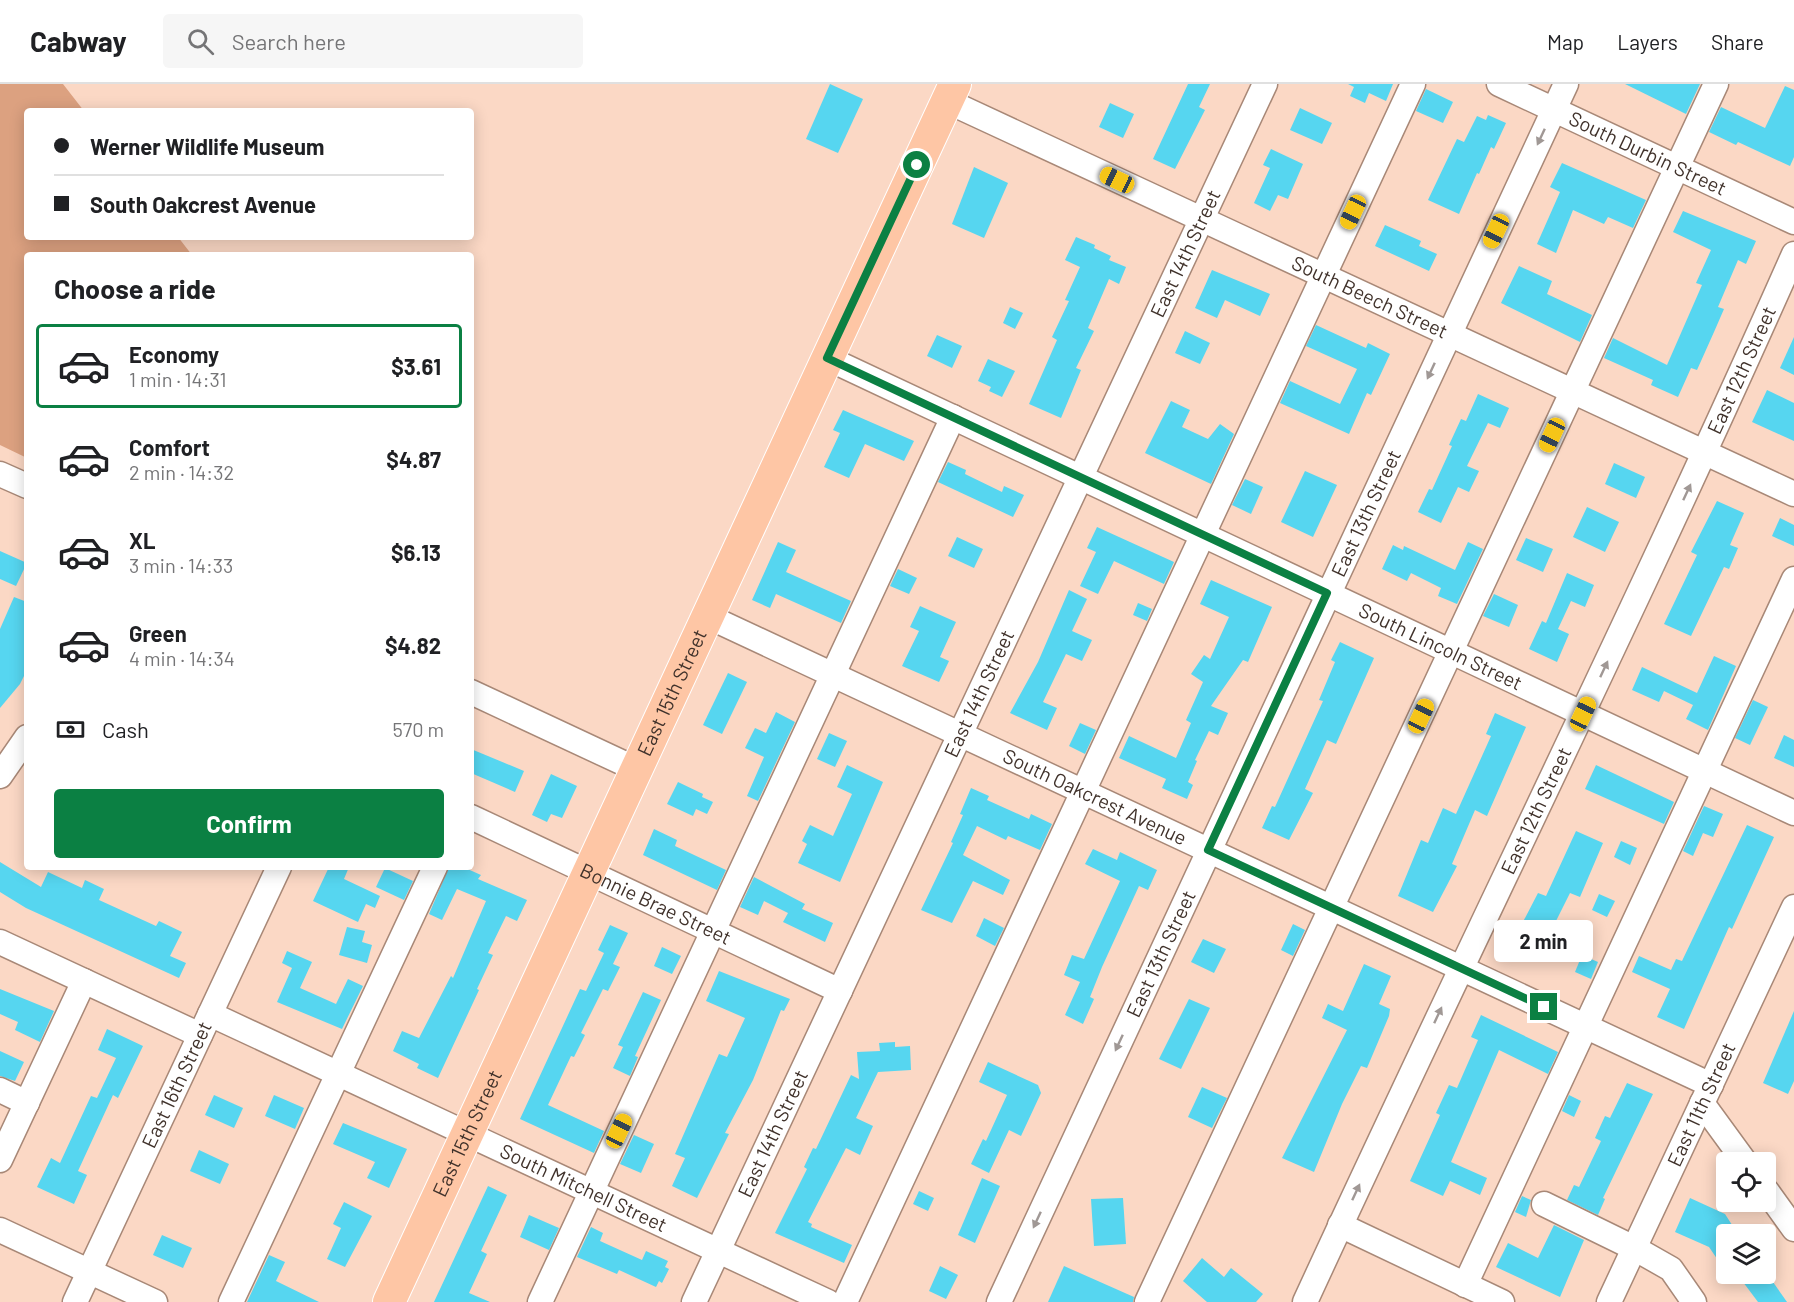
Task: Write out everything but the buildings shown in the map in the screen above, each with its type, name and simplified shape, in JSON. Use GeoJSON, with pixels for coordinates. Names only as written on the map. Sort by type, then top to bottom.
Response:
{"type":"FeatureCollection","features":[{"type":"Feature","properties":{"kind":"main road","name":"East 15th Street"},"geometry":{"type":"LineString","coordinates":[[389,1302],[951,92]]}},
{"type":"Feature","properties":{"kind":"street","name":"East 14th Street"},"geometry":{"type":"LineString","coordinates":[[694,1302],[1265,84]]}},
{"type":"Feature","properties":{"kind":"street"},"geometry":{"type":"LineString","coordinates":[[845,1302],[1413,84]]}},
{"type":"Feature","properties":{"kind":"street","name":"South Durbin Street"},"geometry":{"type":"LineString","coordinates":[[1499,84],[1794,222]]}},
{"type":"Feature","properties":{"kind":"street","name":"East 13th Street"},"geometry":{"type":"LineString","coordinates":[[999,1302],[1327,593],[1566,84]]}},
{"type":"Feature","properties":{"kind":"street"},"geometry":{"type":"LineString","coordinates":[[1147,1302],[1716,84]]}},
{"type":"Feature","properties":{"kind":"street","name":"South Beech Street"},"geometry":{"type":"LineString","coordinates":[[951,92],[1202,219],[1794,494]]}},
{"type":"Feature","properties":{"kind":"street","name":"East 12th Street"},"geometry":{"type":"LineString","coordinates":[[1305,1302],[1460,968],[1706,453],[1794,254]]}},
{"type":"Feature","properties":{"kind":"street","name":"South Lincoln Street"},"geometry":{"type":"LineString","coordinates":[[827,358],[1794,813]]}},
{"type":"Feature","properties":{"kind":"street"},"geometry":{"type":"LineString","coordinates":[[540,1302],[831,674],[953,417]]}},
{"type":"Feature","properties":{"kind":"street"},"geometry":{"type":"LineString","coordinates":[[0,474],[24,485]]}},
{"type":"Feature","properties":{"kind":"street"},"geometry":{"type":"LineString","coordinates":[[1466,1285],[1794,579]]}},
{"type":"Feature","properties":{"kind":"street","name":"South Oakcrest Avenue"},"geometry":{"type":"LineString","coordinates":[[707,616],[1586,1027],[1706,1094]]}},
{"type":"Feature","properties":{"kind":"street"},"geometry":{"type":"LineString","coordinates":[[474,693],[636,769]]}},
{"type":"Feature","properties":{"kind":"street"},"geometry":{"type":"LineString","coordinates":[[0,776],[24,741]]}},
{"type":"Feature","properties":{"kind":"street","name":"Bonnie Brae Street"},"geometry":{"type":"LineString","coordinates":[[474,818],[840,991]]}},
{"type":"Feature","properties":{"kind":"street","name":"East 16th Street"},"geometry":{"type":"LineString","coordinates":[[75,1302],[278,870]]}},
{"type":"Feature","properties":{"kind":"street"},"geometry":{"type":"LineString","coordinates":[[231,1302],[434,870]]}},
{"type":"Feature","properties":{"kind":"street","name":"East 11th Street"},"geometry":{"type":"LineString","coordinates":[[1609,1302],[1794,907]]}},
{"type":"Feature","properties":{"kind":"street","name":"South Mitchell Street"},"geometry":{"type":"LineString","coordinates":[[0,942],[84,981],[339,1074],[828,1302]]}},
{"type":"Feature","properties":{"kind":"street"},"geometry":{"type":"LineString","coordinates":[[0,1160],[84,981]]}},
{"type":"Feature","properties":{"kind":"street"},"geometry":{"type":"LineString","coordinates":[[0,1090],[27,1103]]}},
{"type":"Feature","properties":{"kind":"street"},"geometry":{"type":"LineString","coordinates":[[1706,1094],[1739,1152]]}},
{"type":"Feature","properties":{"kind":"street"},"geometry":{"type":"LineString","coordinates":[[1544,1204],[1634,1248],[1671,1269],[1694,1302]]}},
{"type":"Feature","properties":{"kind":"street"},"geometry":{"type":"LineString","coordinates":[[1776,1204],[1794,1229]]}},
{"type":"Feature","properties":{"kind":"street"},"geometry":{"type":"LineString","coordinates":[[1341,1225],[1502,1302]]}},
{"type":"Feature","properties":{"kind":"street"},"geometry":{"type":"LineString","coordinates":[[0,1230],[155,1302]]}},
{"type":"Feature","properties":{"kind":"shaded area"},"geometry":{"type":"Polygon","coordinates":[[[0,84],[63,84],[82,108],[24,108],[24,240],[180,240],[190,252],[24,252],[24,457],[0,445],[0,84]]]}},
{"type":"Feature","properties":{"kind":"route"},"geometry":{"type":"LineString","coordinates":[[917,165],[827,358],[1327,593],[1208,850],[1544,1007]]}}]}
